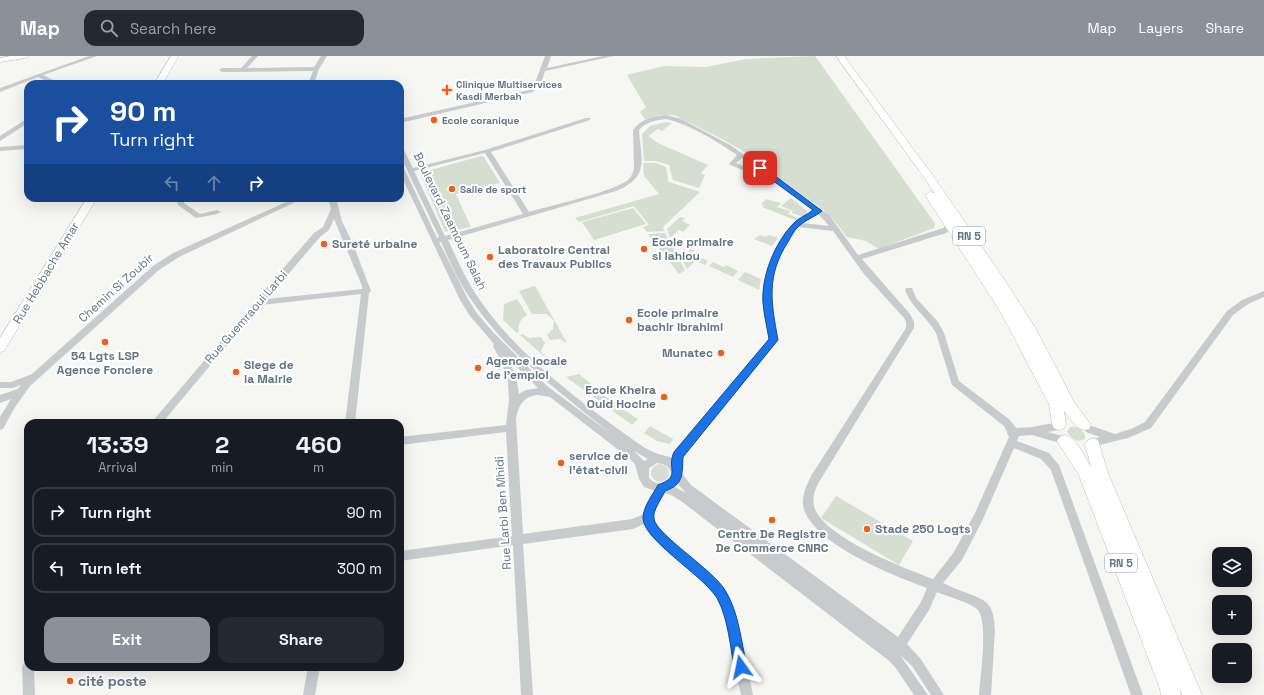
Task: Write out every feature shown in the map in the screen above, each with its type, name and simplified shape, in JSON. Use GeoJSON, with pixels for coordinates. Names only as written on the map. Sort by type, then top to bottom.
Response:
{"type":"FeatureCollection","features":[{"type":"Feature","properties":{"kind":"main road"},"geometry":{"type":"LineString","coordinates":[[0,60],[24,56]]}},
{"type":"Feature","properties":{"kind":"main road"},"geometry":{"type":"LineString","coordinates":[[154,80],[168,56]]}},
{"type":"Feature","properties":{"kind":"main road"},"geometry":{"type":"LineString","coordinates":[[160,80],[175,56]]}},
{"type":"Feature","properties":{"kind":"main road","name":"RN 5"},"geometry":{"type":"LineString","coordinates":[[832,56],[865,100],[946,228],[957,236],[1006,310],[1056,404],[1061,433],[1086,473],[1181,693]]}},
{"type":"Feature","properties":{"kind":"main road","name":"RN 5"},"geometry":{"type":"LineString","coordinates":[[840,56],[930,179],[1002,285],[1029,329],[1069,406],[1090,435],[1100,473],[1181,693]]}},
{"type":"Feature","properties":{"kind":"main road","name":"Rue Hebbache Amar"},"geometry":{"type":"LineString","coordinates":[[0,334],[81,202]]}},
{"type":"Feature","properties":{"kind":"main road","name":"Rue Hebbache Amar"},"geometry":{"type":"LineString","coordinates":[[0,348],[90,202]]}},
{"type":"Feature","properties":{"kind":"main road"},"geometry":{"type":"LineString","coordinates":[[1072,421],[1090,435],[1090,447],[1080,448],[1061,433],[1062,422],[1072,421]]}},
{"type":"Feature","properties":{"kind":"street"},"geometry":{"type":"LineString","coordinates":[[25,80],[94,56]]}},
{"type":"Feature","properties":{"kind":"street"},"geometry":{"type":"LineString","coordinates":[[242,70],[256,56]]}},
{"type":"Feature","properties":{"kind":"street"},"geometry":{"type":"LineString","coordinates":[[312,80],[316,69],[324,56]]}},
{"type":"Feature","properties":{"kind":"street"},"geometry":{"type":"LineString","coordinates":[[404,120],[524,93],[536,88],[548,56]]}},
{"type":"Feature","properties":{"kind":"street"},"geometry":{"type":"LineString","coordinates":[[543,70],[611,56]]}},
{"type":"Feature","properties":{"kind":"street"},"geometry":{"type":"LineString","coordinates":[[222,70],[316,69]]}},
{"type":"Feature","properties":{"kind":"street"},"geometry":{"type":"LineString","coordinates":[[38,75],[49,80]]}},
{"type":"Feature","properties":{"kind":"street"},"geometry":{"type":"LineString","coordinates":[[0,90],[24,81]]}},
{"type":"Feature","properties":{"kind":"street"},"geometry":{"type":"LineString","coordinates":[[435,241],[614,190],[628,183],[634,179],[636,174],[638,156],[636,130],[641,124],[656,118],[666,117],[679,120],[742,155],[818,211],[836,228],[867,272],[907,316],[910,322],[910,328],[815,479],[809,490],[809,509],[813,518],[820,526],[852,548],[896,571],[979,603],[987,612],[989,628],[985,695]]}},
{"type":"Feature","properties":{"kind":"street"},"geometry":{"type":"LineString","coordinates":[[404,125],[413,119]]}},
{"type":"Feature","properties":{"kind":"street"},"geometry":{"type":"LineString","coordinates":[[404,171],[487,150],[588,119]]}},
{"type":"Feature","properties":{"kind":"street"},"geometry":{"type":"LineString","coordinates":[[0,139],[24,123]]}},
{"type":"Feature","properties":{"kind":"street"},"geometry":{"type":"LineString","coordinates":[[0,148],[24,147]]}},
{"type":"Feature","properties":{"kind":"street"},"geometry":{"type":"LineString","coordinates":[[487,150],[527,214]]}},
{"type":"Feature","properties":{"kind":"street"},"geometry":{"type":"LineString","coordinates":[[742,155],[733,162],[732,164],[734,166],[778,181]]}},
{"type":"Feature","properties":{"kind":"street","name":"Boulevard Zaamoum Salah"},"geometry":{"type":"LineString","coordinates":[[404,172],[424,200],[444,238],[470,294],[486,317],[561,391],[630,443],[646,453],[662,459]]}},
{"type":"Feature","properties":{"kind":"street","name":"Boulevard Zaamoum Salah"},"geometry":{"type":"LineString","coordinates":[[404,173],[464,300],[490,334],[526,372],[554,396],[632,455],[639,462],[654,503]]}},
{"type":"Feature","properties":{"kind":"street"},"geometry":{"type":"LineString","coordinates":[[180,202],[180,204],[199,216],[217,212]]}},
{"type":"Feature","properties":{"kind":"street","name":"Chemin Si Zoubir"},"geometry":{"type":"LineString","coordinates":[[0,426],[15,397],[42,370],[165,261],[292,202]]}},
{"type":"Feature","properties":{"kind":"street"},"geometry":{"type":"LineString","coordinates":[[328,202],[334,210]]}},
{"type":"Feature","properties":{"kind":"street"},"geometry":{"type":"LineString","coordinates":[[333,202],[334,210],[366,286],[367,292],[351,419]]}},
{"type":"Feature","properties":{"kind":"street","name":"Rue Guemraoui Larbi"},"geometry":{"type":"LineString","coordinates":[[159,419],[317,235],[326,228],[334,210]]}},
{"type":"Feature","properties":{"kind":"street"},"geometry":{"type":"LineString","coordinates":[[818,211],[796,225],[777,254],[769,280],[767,301],[774,340],[678,455],[647,463],[645,466],[644,478],[651,486],[663,488],[685,498],[892,656],[899,663],[922,695]]}},
{"type":"Feature","properties":{"kind":"street"},"geometry":{"type":"LineString","coordinates":[[796,225],[836,228]]}},
{"type":"Feature","properties":{"kind":"street"},"geometry":{"type":"LineString","coordinates":[[857,258],[946,228]]}},
{"type":"Feature","properties":{"kind":"street"},"geometry":{"type":"LineString","coordinates":[[909,290],[912,299],[935,324],[940,334],[955,383],[1001,418],[1013,438],[1045,456],[1055,468],[1137,695]]}},
{"type":"Feature","properties":{"kind":"street"},"geometry":{"type":"LineString","coordinates":[[260,302],[367,292]]}},
{"type":"Feature","properties":{"kind":"street"},"geometry":{"type":"LineString","coordinates":[[1090,435],[1116,438],[1134,433],[1148,425],[1230,313],[1244,302],[1264,294]]}},
{"type":"Feature","properties":{"kind":"street","name":"Rue Larbi Ben Mhidi"},"geometry":{"type":"LineString","coordinates":[[490,334],[505,361],[510,374],[514,394],[511,414],[511,428],[526,695]]}},
{"type":"Feature","properties":{"kind":"street"},"geometry":{"type":"LineString","coordinates":[[2,385],[25,380],[42,370]]}},
{"type":"Feature","properties":{"kind":"street"},"geometry":{"type":"LineString","coordinates":[[2,385],[15,397]]}},
{"type":"Feature","properties":{"kind":"street"},"geometry":{"type":"LineString","coordinates":[[512,409],[518,400],[529,392],[540,391],[554,396]]}},
{"type":"Feature","properties":{"kind":"street"},"geometry":{"type":"LineString","coordinates":[[0,399],[15,397]]}},
{"type":"Feature","properties":{"kind":"street"},"geometry":{"type":"LineString","coordinates":[[404,441],[511,428]]}},
{"type":"Feature","properties":{"kind":"street"},"geometry":{"type":"LineString","coordinates":[[1032,431],[1061,433]]}},
{"type":"Feature","properties":{"kind":"street"},"geometry":{"type":"LineString","coordinates":[[892,656],[925,606],[934,586],[958,556],[979,516],[1013,438],[1032,431],[1061,433]]}},
{"type":"Feature","properties":{"kind":"street"},"geometry":{"type":"LineString","coordinates":[[1090,435],[1116,438]]}},
{"type":"Feature","properties":{"kind":"street"},"geometry":{"type":"LineString","coordinates":[[404,555],[633,524],[644,520],[648,516],[663,488],[672,484],[677,472],[678,455]]}},
{"type":"Feature","properties":{"kind":"street"},"geometry":{"type":"LineString","coordinates":[[662,459],[673,464],[687,488],[899,645],[916,662],[938,695]]}},
{"type":"Feature","properties":{"kind":"street"},"geometry":{"type":"LineString","coordinates":[[654,503],[663,497],[669,496],[685,498]]}},
{"type":"Feature","properties":{"kind":"street"},"geometry":{"type":"LineString","coordinates":[[648,516],[649,523],[655,533]]}},
{"type":"Feature","properties":{"kind":"street"},"geometry":{"type":"LineString","coordinates":[[633,524],[645,526],[655,533],[704,575],[720,593],[729,610],[747,695]]}},
{"type":"Feature","properties":{"kind":"street"},"geometry":{"type":"LineString","coordinates":[[28,671],[29,695]]}},
{"type":"Feature","properties":{"kind":"street"},"geometry":{"type":"LineString","coordinates":[[309,695],[313,671]]}},
{"type":"Feature","properties":{"kind":"shaded area"},"geometry":{"type":"Polygon","coordinates":[[[815,56],[934,222],[934,228],[879,249],[866,241],[847,237],[832,218],[823,210],[741,150],[674,115],[660,115],[645,119],[640,112],[646,107],[627,75],[664,66],[706,67],[746,59],[815,56]]]}},
{"type":"Feature","properties":{"kind":"shaded area"},"geometry":{"type":"Polygon","coordinates":[[[666,122],[672,123],[662,131],[658,129],[648,136],[658,143],[708,165],[701,173],[705,175],[699,188],[673,180],[669,165],[656,161],[644,161],[642,134],[650,126],[666,122]]]}},
{"type":"Feature","properties":{"kind":"shaded area","name":"Salle de sport"},"geometry":{"type":"Polygon","coordinates":[[[481,156],[484,157],[500,183],[456,194],[471,227],[445,232],[420,173],[481,156]]]}},
{"type":"Feature","properties":{"kind":"shaded area"},"geometry":{"type":"Polygon","coordinates":[[[643,163],[656,163],[666,167],[669,182],[700,192],[663,227],[664,231],[647,232],[643,227],[649,225],[634,206],[579,222],[575,218],[659,194],[644,176],[643,163]]]}},
{"type":"Feature","properties":{"kind":"shaded area"},"geometry":{"type":"Polygon","coordinates":[[[791,198],[807,211],[803,217],[792,213],[793,211],[781,206],[791,198]]]}},
{"type":"Feature","properties":{"kind":"shaded area"},"geometry":{"type":"Polygon","coordinates":[[[766,199],[781,203],[777,207],[790,211],[788,214],[799,218],[795,220],[762,207],[764,205],[761,204],[766,199]]]}},
{"type":"Feature","properties":{"kind":"shaded area"},"geometry":{"type":"Polygon","coordinates":[[[633,208],[646,224],[594,240],[582,222],[633,208]]]}},
{"type":"Feature","properties":{"kind":"shaded area"},"geometry":{"type":"Polygon","coordinates":[[[680,217],[685,218],[682,221],[690,225],[683,232],[679,230],[670,238],[667,229],[680,217]]]}},
{"type":"Feature","properties":{"kind":"shaded area"},"geometry":{"type":"Polygon","coordinates":[[[665,233],[685,270],[679,274],[648,234],[665,233]]]}},
{"type":"Feature","properties":{"kind":"shaded area"},"geometry":{"type":"Polygon","coordinates":[[[760,235],[765,237],[769,235],[778,238],[772,246],[754,239],[760,235]]]}},
{"type":"Feature","properties":{"kind":"shaded area"},"geometry":{"type":"Polygon","coordinates":[[[688,248],[694,251],[692,253],[708,261],[705,265],[696,261],[687,269],[681,258],[690,251],[687,249],[688,248]]]}},
{"type":"Feature","properties":{"kind":"shaded area"},"geometry":{"type":"Polygon","coordinates":[[[713,262],[724,267],[726,265],[738,271],[733,277],[709,266],[713,262]]]}},
{"type":"Feature","properties":{"kind":"shaded area"},"geometry":{"type":"Polygon","coordinates":[[[745,272],[761,279],[759,290],[738,280],[745,272]]]}},
{"type":"Feature","properties":{"kind":"shaded area"},"geometry":{"type":"Polygon","coordinates":[[[535,286],[567,343],[560,339],[550,340],[547,335],[553,329],[554,321],[547,314],[532,314],[519,291],[535,286]]]}},
{"type":"Feature","properties":{"kind":"shaded area"},"geometry":{"type":"Polygon","coordinates":[[[517,299],[527,315],[520,322],[519,331],[517,333],[503,320],[504,304],[517,299]]]}},
{"type":"Feature","properties":{"kind":"shaded area"},"geometry":{"type":"Polygon","coordinates":[[[522,334],[529,338],[541,337],[545,343],[541,351],[545,357],[520,335],[522,334]]]}},
{"type":"Feature","properties":{"kind":"shaded area"},"geometry":{"type":"Polygon","coordinates":[[[579,374],[617,406],[638,419],[632,425],[566,377],[579,374]]]}},
{"type":"Feature","properties":{"kind":"shaded area"},"geometry":{"type":"Polygon","coordinates":[[[650,426],[673,439],[670,444],[657,441],[644,433],[650,426]]]}},
{"type":"Feature","properties":{"kind":"shaded area"},"geometry":{"type":"Polygon","coordinates":[[[1070,427],[1075,427],[1081,430],[1085,435],[1085,439],[1078,441],[1073,439],[1067,432],[1070,427]]]}},
{"type":"Feature","properties":{"kind":"shaded area"},"geometry":{"type":"Polygon","coordinates":[[[660,464],[666,467],[669,473],[666,479],[660,482],[654,479],[651,473],[654,467],[660,464]]]}},
{"type":"Feature","properties":{"kind":"shaded area","name":"Stade 250 Logts"},"geometry":{"type":"Polygon","coordinates":[[[836,496],[913,541],[899,565],[821,518],[836,496]]]}},
{"type":"Feature","properties":{"kind":"place","name":"Clinique Multiservices Kasdi Merbah"},"geometry":{"type":"Point","coordinates":[447,90]}},
{"type":"Feature","properties":{"kind":"place","name":"Ecole coranique"},"geometry":{"type":"Point","coordinates":[434,120]}},
{"type":"Feature","properties":{"kind":"place","name":"Salle de sport"},"geometry":{"type":"Point","coordinates":[452,189]}},
{"type":"Feature","properties":{"kind":"place","name":"Sureté urbaine"},"geometry":{"type":"Point","coordinates":[324,244]}},
{"type":"Feature","properties":{"kind":"place","name":"Ecole primaire si lahlou"},"geometry":{"type":"Point","coordinates":[644,249]}},
{"type":"Feature","properties":{"kind":"place","name":"Laboratoire Central des Travaux Publics"},"geometry":{"type":"Point","coordinates":[490,257]}},
{"type":"Feature","properties":{"kind":"place","name":"Ecole primaire bachir ibrahimi"},"geometry":{"type":"Point","coordinates":[629,320]}},
{"type":"Feature","properties":{"kind":"place","name":"54 Lgts LSP Agence Fonciere"},"geometry":{"type":"Point","coordinates":[105,342]}},
{"type":"Feature","properties":{"kind":"place","name":"Munatec"},"geometry":{"type":"Point","coordinates":[721,353]}},
{"type":"Feature","properties":{"kind":"place","name":"Agence locale de l'emploi"},"geometry":{"type":"Point","coordinates":[478,368]}},
{"type":"Feature","properties":{"kind":"place","name":"Siege de la Mairie"},"geometry":{"type":"Point","coordinates":[236,372]}},
{"type":"Feature","properties":{"kind":"place","name":"Ecole Kheira Ould Hocine"},"geometry":{"type":"Point","coordinates":[664,397]}},
{"type":"Feature","properties":{"kind":"place","name":"service de l'état-civil"},"geometry":{"type":"Point","coordinates":[561,463]}},
{"type":"Feature","properties":{"kind":"place","name":"Centre De Registre De Commerce CNRC"},"geometry":{"type":"Point","coordinates":[772,520]}},
{"type":"Feature","properties":{"kind":"place","name":"Stade 250 Logts"},"geometry":{"type":"Point","coordinates":[867,529]}},
{"type":"Feature","properties":{"kind":"place","name":"cité poste"},"geometry":{"type":"Point","coordinates":[70,681]}},
{"type":"Feature","properties":{"kind":"route"},"geometry":{"type":"LineString","coordinates":[[741,667],[729,610],[720,593],[704,575],[655,533],[648,520],[649,512],[662,488],[672,484],[677,478],[676,459],[678,455],[774,340],[767,301],[769,280],[773,263],[777,254],[796,225],[818,211],[760,168]]}}]}
